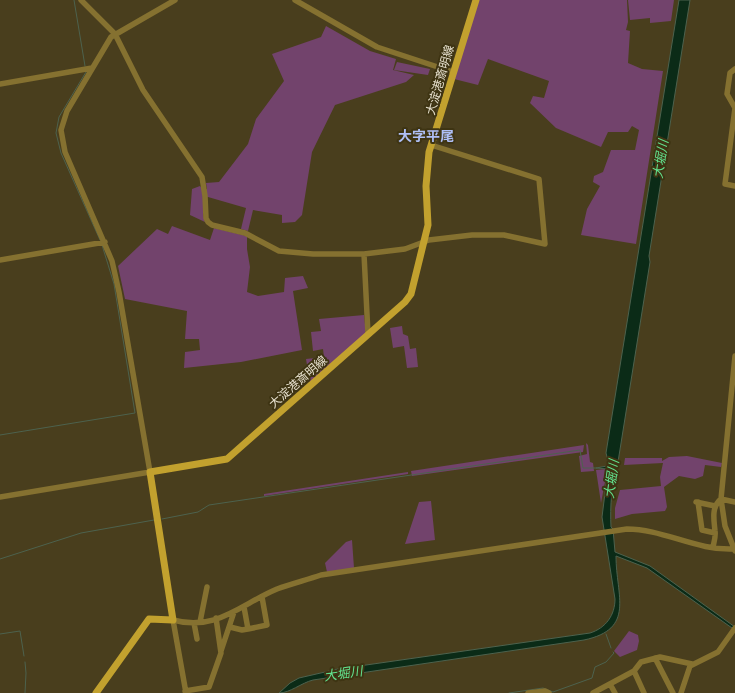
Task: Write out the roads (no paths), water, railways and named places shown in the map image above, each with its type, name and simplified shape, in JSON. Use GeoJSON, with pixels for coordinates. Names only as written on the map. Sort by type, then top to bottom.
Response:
{"type":"FeatureCollection","features":[{"type":"Feature","properties":{"kind":"main road","name":"大淀港斎明線"},"geometry":{"type":"LineString","coordinates":[[150,472],[227,459],[404,302],[411,294],[428,225],[426,186],[429,152],[476,0]]}},
{"type":"Feature","properties":{"kind":"main road"},"geometry":{"type":"LineString","coordinates":[[96,693],[149,619],[173,620],[150,472]]}},
{"type":"Feature","properties":{"kind":"street"},"geometry":{"type":"LineString","coordinates":[[81,0],[115,34],[144,90],[202,177],[205,196],[205,214],[208,222],[245,233],[279,250],[313,254],[364,254],[405,249],[424,244],[429,240],[472,235],[504,235],[545,244],[539,179],[431,145]]}},
{"type":"Feature","properties":{"kind":"street"},"geometry":{"type":"LineString","coordinates":[[0,497],[150,472],[119,292],[112,261],[69,167],[63,145],[63,122],[88,69],[110,38],[175,0]]}},
{"type":"Feature","properties":{"kind":"street"},"geometry":{"type":"LineString","coordinates":[[295,0],[377,47],[453,72]]}},
{"type":"Feature","properties":{"kind":"street"},"geometry":{"type":"LineString","coordinates":[[0,84],[88,69]]}},
{"type":"Feature","properties":{"kind":"street"},"geometry":{"type":"LineString","coordinates":[[735,70],[730,73],[727,94],[735,108],[725,184],[735,186]]}},
{"type":"Feature","properties":{"kind":"street"},"geometry":{"type":"LineString","coordinates":[[0,260],[102,242]]}},
{"type":"Feature","properties":{"kind":"street"},"geometry":{"type":"LineString","coordinates":[[364,254],[368,334]]}},
{"type":"Feature","properties":{"kind":"street"},"geometry":{"type":"LineString","coordinates":[[234,612],[209,687],[186,692],[173,620],[197,623],[216,618],[234,612],[277,589],[321,575],[614,531],[647,530],[713,547],[734,550],[733,540],[724,522],[721,498],[735,356]]}},
{"type":"Feature","properties":{"kind":"street"},"geometry":{"type":"LineString","coordinates":[[721,498],[735,502]]}},
{"type":"Feature","properties":{"kind":"street"},"geometry":{"type":"LineString","coordinates":[[713,547],[716,532],[713,518],[715,506],[721,498]]}},
{"type":"Feature","properties":{"kind":"street"},"geometry":{"type":"LineString","coordinates":[[715,506],[697,502],[702,530],[716,532]]}},
{"type":"Feature","properties":{"kind":"street"},"geometry":{"type":"LineString","coordinates":[[196,640],[197,623],[207,587]]}},
{"type":"Feature","properties":{"kind":"street"},"geometry":{"type":"LineString","coordinates":[[230,627],[242,630],[267,625],[262,597]]}},
{"type":"Feature","properties":{"kind":"street"},"geometry":{"type":"LineString","coordinates":[[244,607],[248,629]]}},
{"type":"Feature","properties":{"kind":"street"},"geometry":{"type":"LineString","coordinates":[[216,618],[221,653]]}},
{"type":"Feature","properties":{"kind":"street"},"geometry":{"type":"LineString","coordinates":[[681,693],[692,664],[718,652],[734,630]]}},
{"type":"Feature","properties":{"kind":"street"},"geometry":{"type":"LineString","coordinates":[[593,693],[634,671],[641,662],[660,657],[692,664]]}},
{"type":"Feature","properties":{"kind":"street"},"geometry":{"type":"LineString","coordinates":[[655,658],[673,693]]}},
{"type":"Feature","properties":{"kind":"street"},"geometry":{"type":"LineString","coordinates":[[634,671],[644,693]]}},
{"type":"Feature","properties":{"kind":"street"},"geometry":{"type":"LineString","coordinates":[[610,684],[615,693]]}},
{"type":"Feature","properties":{"kind":"street"},"geometry":{"type":"LineString","coordinates":[[528,693],[545,690],[549,693]]}},
{"type":"Feature","properties":{"kind":"water","name":"大堀川"},"geometry":{"type":"Polygon","coordinates":[[[679,0],[690,0],[649,256],[650,262],[618,462],[620,463],[613,485],[611,527],[613,529],[615,552],[650,566],[735,627],[732,628],[647,568],[616,556],[620,609],[617,619],[611,628],[600,635],[584,640],[313,680],[283,693],[279,693],[290,683],[299,678],[338,669],[590,633],[601,628],[611,615],[615,605],[615,599],[602,517],[608,469],[596,468],[607,466],[609,464],[606,453],[679,0]]]}},
{"type":"Feature","properties":{"kind":"waterway"},"geometry":{"type":"LineString","coordinates":[[74,0],[85,66]]}},
{"type":"Feature","properties":{"kind":"waterway"},"geometry":{"type":"LineString","coordinates":[[86,72],[59,117],[56,133],[61,153],[100,240]]}},
{"type":"Feature","properties":{"kind":"waterway"},"geometry":{"type":"LineString","coordinates":[[0,435],[135,413],[114,284],[102,245]]}},
{"type":"Feature","properties":{"kind":"waterway"},"geometry":{"type":"LineString","coordinates":[[162,519],[198,512],[209,505],[580,450],[583,468],[596,468]]}},
{"type":"Feature","properties":{"kind":"waterway"},"geometry":{"type":"LineString","coordinates":[[0,559],[81,533],[154,520]]}},
{"type":"Feature","properties":{"kind":"waterway"},"geometry":{"type":"LineString","coordinates":[[0,634],[20,631],[24,656]]}},
{"type":"Feature","properties":{"kind":"waterway"},"geometry":{"type":"LineString","coordinates":[[606,634],[611,648]]}},
{"type":"Feature","properties":{"kind":"waterway"},"geometry":{"type":"LineString","coordinates":[[509,693],[543,688],[553,692],[592,678],[595,667],[606,662],[614,653],[613,652]]}},
{"type":"Feature","properties":{"kind":"waterway"},"geometry":{"type":"LineString","coordinates":[[25,662],[25,693]]}},
{"type":"Feature","properties":{"kind":"district","name":"大字平尾"},"geometry":{"type":"Point","coordinates":[426,136]}}]}
